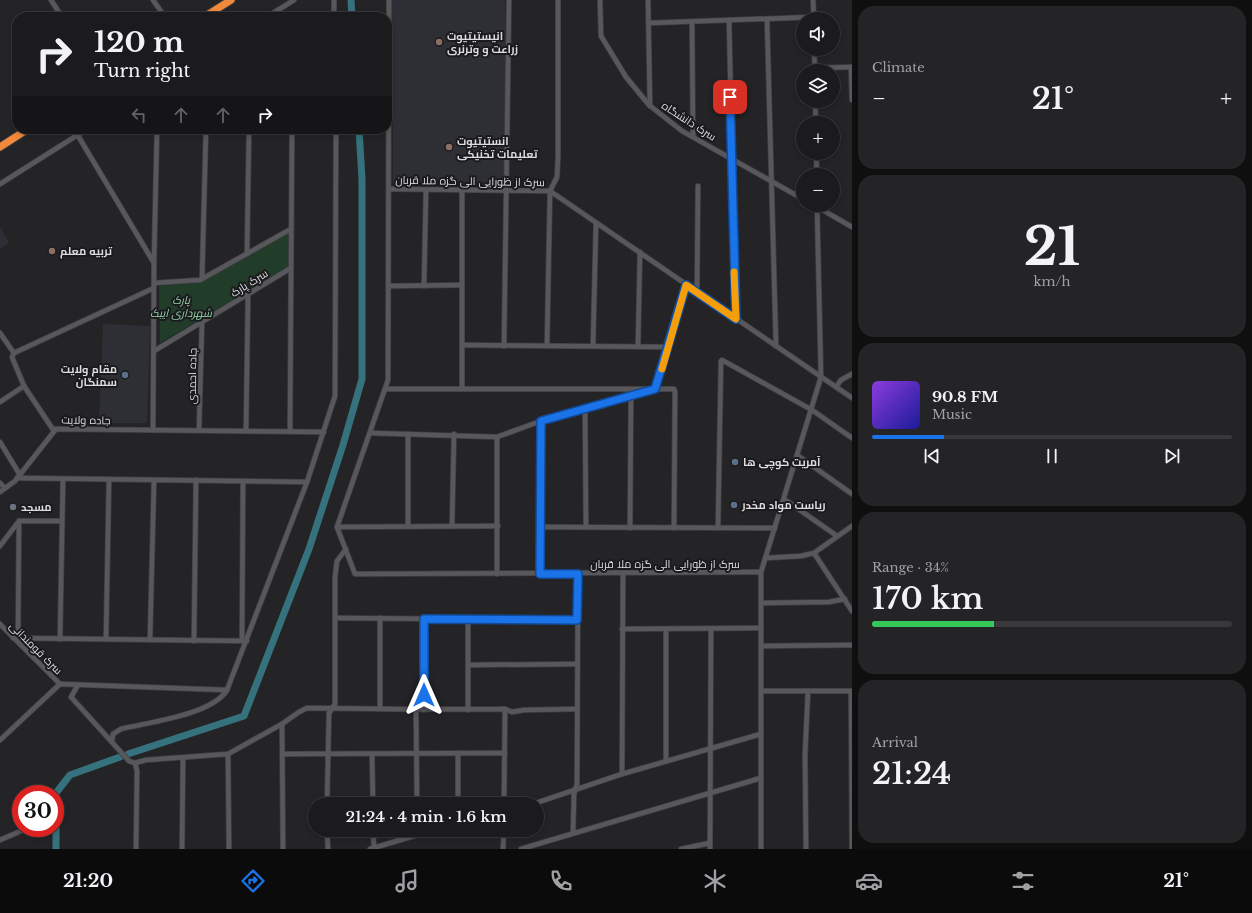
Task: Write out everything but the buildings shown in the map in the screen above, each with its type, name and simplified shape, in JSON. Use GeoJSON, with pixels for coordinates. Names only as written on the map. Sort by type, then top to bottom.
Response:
{"type":"FeatureCollection","features":[{"type":"Feature","properties":{"kind":"highway"},"geometry":{"type":"LineString","coordinates":[[212,12],[230,0]]}},
{"type":"Feature","properties":{"kind":"highway"},"geometry":{"type":"LineString","coordinates":[[0,147],[20,134]]}},
{"type":"Feature","properties":{"kind":"street"},"geometry":{"type":"LineString","coordinates":[[51,0],[59,12]]}},
{"type":"Feature","properties":{"kind":"street"},"geometry":{"type":"LineString","coordinates":[[153,0],[161,12]]}},
{"type":"Feature","properties":{"kind":"street"},"geometry":{"type":"LineString","coordinates":[[275,12],[294,0]]}},
{"type":"Feature","properties":{"kind":"street"},"geometry":{"type":"LineString","coordinates":[[334,0],[334,12]]}},
{"type":"Feature","properties":{"kind":"street","name":"سرک از ظورایی الی گزه ملا قربان"},"geometry":{"type":"LineString","coordinates":[[389,0],[389,12]]}},
{"type":"Feature","properties":{"kind":"street"},"geometry":{"type":"LineString","coordinates":[[504,346],[509,0]]}},
{"type":"Feature","properties":{"kind":"street"},"geometry":{"type":"LineString","coordinates":[[547,346],[550,192],[557,177],[558,157],[558,0]]}},
{"type":"Feature","properties":{"kind":"street","name":"سرک دانشگاه"},"geometry":{"type":"LineString","coordinates":[[600,0],[601,36],[626,77],[650,106],[665,119],[692,136],[796,195]]}},
{"type":"Feature","properties":{"kind":"street"},"geometry":{"type":"LineString","coordinates":[[648,0],[650,106]]}},
{"type":"Feature","properties":{"kind":"street"},"geometry":{"type":"LineString","coordinates":[[813,0],[814,12]]}},
{"type":"Feature","properties":{"kind":"street"},"geometry":{"type":"LineString","coordinates":[[649,23],[796,18]]}},
{"type":"Feature","properties":{"kind":"street"},"geometry":{"type":"LineString","coordinates":[[767,19],[770,180],[776,346]]}},
{"type":"Feature","properties":{"kind":"street"},"geometry":{"type":"LineString","coordinates":[[728,20],[736,319]]}},
{"type":"Feature","properties":{"kind":"street"},"geometry":{"type":"LineString","coordinates":[[692,22],[692,136]]}},
{"type":"Feature","properties":{"kind":"street"},"geometry":{"type":"LineString","coordinates":[[840,68],[852,67],[852,100]]}},
{"type":"Feature","properties":{"kind":"street"},"geometry":{"type":"LineString","coordinates":[[153,430],[157,134]]}},
{"type":"Feature","properties":{"kind":"street"},"geometry":{"type":"LineString","coordinates":[[202,279],[206,134]]}},
{"type":"Feature","properties":{"kind":"street"},"geometry":{"type":"LineString","coordinates":[[247,254],[249,134]]}},
{"type":"Feature","properties":{"kind":"street"},"geometry":{"type":"LineString","coordinates":[[290,431],[292,134]]}},
{"type":"Feature","properties":{"kind":"street"},"geometry":{"type":"LineString","coordinates":[[112,741],[113,734],[121,729],[202,710],[218,700],[227,690],[244,641],[307,482],[335,396],[336,134]]}},
{"type":"Feature","properties":{"kind":"street","name":"سرک از ظورایی الی گزه ملا قربان"},"geometry":{"type":"LineString","coordinates":[[389,134],[390,286],[388,380],[337,527],[355,574],[761,572]]}},
{"type":"Feature","properties":{"kind":"street"},"geometry":{"type":"LineString","coordinates":[[0,184],[78,135],[154,263]]}},
{"type":"Feature","properties":{"kind":"street"},"geometry":{"type":"LineString","coordinates":[[697,293],[698,186]]}},
{"type":"Feature","properties":{"kind":"street","name":"سرک از ظورایی الی گزه ملا قربان"},"geometry":{"type":"LineString","coordinates":[[389,189],[550,192],[852,398]]}},
{"type":"Feature","properties":{"kind":"street"},"geometry":{"type":"LineString","coordinates":[[424,286],[426,190]]}},
{"type":"Feature","properties":{"kind":"street"},"geometry":{"type":"LineString","coordinates":[[462,190],[462,389]]}},
{"type":"Feature","properties":{"kind":"street"},"geometry":{"type":"LineString","coordinates":[[761,849],[761,572],[821,377],[816,212]]}},
{"type":"Feature","properties":{"kind":"street"},"geometry":{"type":"LineString","coordinates":[[826,212],[852,227]]}},
{"type":"Feature","properties":{"kind":"street"},"geometry":{"type":"LineString","coordinates":[[593,346],[596,223]]}},
{"type":"Feature","properties":{"kind":"street"},"geometry":{"type":"LineString","coordinates":[[14,354],[154,285],[202,279],[291,229]]}},
{"type":"Feature","properties":{"kind":"street"},"geometry":{"type":"LineString","coordinates":[[638,346],[640,252]]}},
{"type":"Feature","properties":{"kind":"street","name":"سرک پارک"},"geometry":{"type":"LineString","coordinates":[[154,351],[291,268]]}},
{"type":"Feature","properties":{"kind":"street"},"geometry":{"type":"LineString","coordinates":[[390,286],[462,285]]}},
{"type":"Feature","properties":{"kind":"street"},"geometry":{"type":"LineString","coordinates":[[654,389],[669,347],[686,285]]}},
{"type":"Feature","properties":{"kind":"street"},"geometry":{"type":"LineString","coordinates":[[246,431],[248,295]]}},
{"type":"Feature","properties":{"kind":"street","name":"جاده احمدی"},"geometry":{"type":"LineString","coordinates":[[199,430],[202,322]]}},
{"type":"Feature","properties":{"kind":"street"},"geometry":{"type":"LineString","coordinates":[[0,333],[14,354],[12,357],[24,386],[54,431]]}},
{"type":"Feature","properties":{"kind":"street"},"geometry":{"type":"LineString","coordinates":[[462,345],[669,347]]}},
{"type":"Feature","properties":{"kind":"street"},"geometry":{"type":"LineString","coordinates":[[718,528],[721,361],[724,360],[760,382],[812,410],[852,438]]}},
{"type":"Feature","properties":{"kind":"street"},"geometry":{"type":"LineString","coordinates":[[836,386],[841,380],[852,374]]}},
{"type":"Feature","properties":{"kind":"street"},"geometry":{"type":"LineString","coordinates":[[0,402],[24,386]]}},
{"type":"Feature","properties":{"kind":"street"},"geometry":{"type":"LineString","coordinates":[[386,389],[674,389],[674,528]]}},
{"type":"Feature","properties":{"kind":"street"},"geometry":{"type":"LineString","coordinates":[[370,433],[454,434],[497,437],[541,421],[654,389]]}},
{"type":"Feature","properties":{"kind":"street"},"geometry":{"type":"LineString","coordinates":[[630,528],[631,396]]}},
{"type":"Feature","properties":{"kind":"street"},"geometry":{"type":"LineString","coordinates":[[585,408],[586,528]]}},
{"type":"Feature","properties":{"kind":"street"},"geometry":{"type":"LineString","coordinates":[[540,574],[541,421]]}},
{"type":"Feature","properties":{"kind":"street","name":"جاده ولایت"},"geometry":{"type":"LineString","coordinates":[[0,492],[19,477],[56,429],[324,432]]}},
{"type":"Feature","properties":{"kind":"street"},"geometry":{"type":"LineString","coordinates":[[408,434],[408,526]]}},
{"type":"Feature","properties":{"kind":"street"},"geometry":{"type":"LineString","coordinates":[[452,526],[454,434]]}},
{"type":"Feature","properties":{"kind":"street"},"geometry":{"type":"LineString","coordinates":[[497,437],[497,574]]}},
{"type":"Feature","properties":{"kind":"street"},"geometry":{"type":"LineString","coordinates":[[0,442],[19,477],[63,479],[307,482]]}},
{"type":"Feature","properties":{"kind":"street"},"geometry":{"type":"LineString","coordinates":[[797,455],[852,494]]}},
{"type":"Feature","properties":{"kind":"street"},"geometry":{"type":"LineString","coordinates":[[60,639],[63,479]]}},
{"type":"Feature","properties":{"kind":"street"},"geometry":{"type":"LineString","coordinates":[[106,639],[109,479]]}},
{"type":"Feature","properties":{"kind":"street"},"geometry":{"type":"LineString","coordinates":[[150,640],[154,480]]}},
{"type":"Feature","properties":{"kind":"street"},"geometry":{"type":"LineString","coordinates":[[194,641],[196,480]]}},
{"type":"Feature","properties":{"kind":"street"},"geometry":{"type":"LineString","coordinates":[[243,481],[244,641]]}},
{"type":"Feature","properties":{"kind":"street"},"geometry":{"type":"LineString","coordinates":[[0,483],[5,488]]}},
{"type":"Feature","properties":{"kind":"street"},"geometry":{"type":"LineString","coordinates":[[784,499],[837,536]]}},
{"type":"Feature","properties":{"kind":"street"},"geometry":{"type":"LineString","coordinates":[[19,521],[16,638],[244,641]]}},
{"type":"Feature","properties":{"kind":"street"},"geometry":{"type":"LineString","coordinates":[[19,521],[62,521]]}},
{"type":"Feature","properties":{"kind":"street"},"geometry":{"type":"LineString","coordinates":[[0,546],[19,521]]}},
{"type":"Feature","properties":{"kind":"street"},"geometry":{"type":"LineString","coordinates":[[337,527],[498,526]]}},
{"type":"Feature","properties":{"kind":"street"},"geometry":{"type":"LineString","coordinates":[[766,558],[801,556],[814,553],[852,526]]}},
{"type":"Feature","properties":{"kind":"street"},"geometry":{"type":"LineString","coordinates":[[541,527],[775,528]]}},
{"type":"Feature","properties":{"kind":"street"},"geometry":{"type":"LineString","coordinates":[[327,797],[329,713],[335,704],[337,561],[346,549]]}},
{"type":"Feature","properties":{"kind":"street"},"geometry":{"type":"LineString","coordinates":[[814,553],[852,610]]}},
{"type":"Feature","properties":{"kind":"street"},"geometry":{"type":"LineString","coordinates":[[622,774],[623,573]]}},
{"type":"Feature","properties":{"kind":"street"},"geometry":{"type":"LineString","coordinates":[[573,833],[576,788],[578,574]]}},
{"type":"Feature","properties":{"kind":"street"},"geometry":{"type":"LineString","coordinates":[[761,602],[828,602],[844,599]]}},
{"type":"Feature","properties":{"kind":"street"},"geometry":{"type":"LineString","coordinates":[[336,618],[577,620]]}},
{"type":"Feature","properties":{"kind":"street"},"geometry":{"type":"LineString","coordinates":[[380,618],[380,708]]}},
{"type":"Feature","properties":{"kind":"street"},"geometry":{"type":"LineString","coordinates":[[468,618],[468,710]]}},
{"type":"Feature","properties":{"kind":"street"},"geometry":{"type":"LineString","coordinates":[[424,619],[424,710]]}},
{"type":"Feature","properties":{"kind":"street","name":"سرک قومندانی"},"geometry":{"type":"LineString","coordinates":[[0,624],[16,638],[60,684]]}},
{"type":"Feature","properties":{"kind":"street"},"geometry":{"type":"LineString","coordinates":[[622,629],[761,628]]}},
{"type":"Feature","properties":{"kind":"street"},"geometry":{"type":"LineString","coordinates":[[666,629],[666,761]]}},
{"type":"Feature","properties":{"kind":"street"},"geometry":{"type":"LineString","coordinates":[[710,849],[711,629]]}},
{"type":"Feature","properties":{"kind":"street"},"geometry":{"type":"LineString","coordinates":[[761,646],[852,645]]}},
{"type":"Feature","properties":{"kind":"street"},"geometry":{"type":"LineString","coordinates":[[468,665],[577,664]]}},
{"type":"Feature","properties":{"kind":"street"},"geometry":{"type":"LineString","coordinates":[[0,740],[60,684],[227,690]]}},
{"type":"Feature","properties":{"kind":"street"},"geometry":{"type":"LineString","coordinates":[[78,685],[71,697],[129,761],[135,763],[146,760],[228,754],[282,724],[307,708],[380,708],[416,710],[505,709],[512,712],[524,710],[577,708]]}},
{"type":"Feature","properties":{"kind":"street"},"geometry":{"type":"LineString","coordinates":[[761,691],[852,691],[852,849]]}},
{"type":"Feature","properties":{"kind":"street"},"geometry":{"type":"LineString","coordinates":[[806,849],[805,755],[808,692]]}},
{"type":"Feature","properties":{"kind":"street"},"geometry":{"type":"LineString","coordinates":[[504,797],[505,709]]}},
{"type":"Feature","properties":{"kind":"street"},"geometry":{"type":"LineString","coordinates":[[416,710],[417,797]]}},
{"type":"Feature","properties":{"kind":"street"},"geometry":{"type":"LineString","coordinates":[[282,724],[283,849]]}},
{"type":"Feature","properties":{"kind":"street"},"geometry":{"type":"LineString","coordinates":[[544,800],[576,788],[622,774],[761,734]]}},
{"type":"Feature","properties":{"kind":"street"},"geometry":{"type":"LineString","coordinates":[[458,753],[458,797]]}},
{"type":"Feature","properties":{"kind":"street"},"geometry":{"type":"LineString","coordinates":[[283,754],[504,753]]}},
{"type":"Feature","properties":{"kind":"street"},"geometry":{"type":"LineString","coordinates":[[228,754],[229,849]]}},
{"type":"Feature","properties":{"kind":"street"},"geometry":{"type":"LineString","coordinates":[[372,754],[373,797]]}},
{"type":"Feature","properties":{"kind":"street"},"geometry":{"type":"LineString","coordinates":[[182,849],[183,758]]}},
{"type":"Feature","properties":{"kind":"street"},"geometry":{"type":"LineString","coordinates":[[135,763],[137,771],[136,849]]}},
{"type":"Feature","properties":{"kind":"street"},"geometry":{"type":"LineString","coordinates":[[522,849],[761,778]]}},
{"type":"Feature","properties":{"kind":"street"},"geometry":{"type":"LineString","coordinates":[[0,840],[12,835]]}},
{"type":"Feature","properties":{"kind":"street"},"geometry":{"type":"LineString","coordinates":[[328,837],[328,849]]}},
{"type":"Feature","properties":{"kind":"street"},"geometry":{"type":"LineString","coordinates":[[373,837],[372,849],[404,837]]}},
{"type":"Feature","properties":{"kind":"street"},"geometry":{"type":"LineString","coordinates":[[503,849],[504,837]]}},
{"type":"Feature","properties":{"kind":"street"},"geometry":{"type":"LineString","coordinates":[[547,842],[547,849]]}},
{"type":"Feature","properties":{"kind":"street"},"geometry":{"type":"LineString","coordinates":[[681,849],[710,842]]}},
{"type":"Feature","properties":{"kind":"shaded area"},"geometry":{"type":"Polygon","coordinates":[[[392,0],[505,0],[505,183],[393,183],[392,0]]]}},
{"type":"Feature","properties":{"kind":"shaded area"},"geometry":{"type":"Polygon","coordinates":[[[0,226],[9,243],[0,249],[0,226]]]}},
{"type":"Feature","properties":{"kind":"shaded area","name":"مقام ولایت سمنگان"},"geometry":{"type":"Polygon","coordinates":[[[103,324],[150,326],[147,423],[99,423],[103,324]]]}},
{"type":"Feature","properties":{"kind":"green space","name":"پارک شهرداری ایبک"},"geometry":{"type":"Polygon","coordinates":[[[289,233],[290,266],[160,343],[159,286],[199,283],[289,233]]]}},
{"type":"Feature","properties":{"kind":"waterway"},"geometry":{"type":"LineString","coordinates":[[351,0],[352,12]]}},
{"type":"Feature","properties":{"kind":"waterway"},"geometry":{"type":"LineString","coordinates":[[128,754],[244,716],[309,549],[343,445],[362,379],[362,179],[359,134]]}},
{"type":"Feature","properties":{"kind":"waterway"},"geometry":{"type":"LineString","coordinates":[[56,849],[56,793],[70,775],[120,757]]}},
{"type":"Feature","properties":{"kind":"slow traffic"},"geometry":{"type":"LineString","coordinates":[[662,369],[686,285],[736,319],[734,272]]}},
{"type":"Feature","properties":{"kind":"place","name":"انیستیتیوت زراعت و وترنری"},"geometry":{"type":"Point","coordinates":[439,42]}},
{"type":"Feature","properties":{"kind":"place","name":"انستیتیوت تعلیمات تخنیکی"},"geometry":{"type":"Point","coordinates":[449,147]}},
{"type":"Feature","properties":{"kind":"place","name":"تربیه معلم"},"geometry":{"type":"Point","coordinates":[52,251]}},
{"type":"Feature","properties":{"kind":"place","name":"مقام ولایت سمنگان"},"geometry":{"type":"Point","coordinates":[125,375]}},
{"type":"Feature","properties":{"kind":"place","name":"آمریت کوچی ها"},"geometry":{"type":"Point","coordinates":[735,462]}},
{"type":"Feature","properties":{"kind":"place","name":"ریاست مواد مخدر"},"geometry":{"type":"Point","coordinates":[734,505]}},
{"type":"Feature","properties":{"kind":"place","name":"مسجد"},"geometry":{"type":"Point","coordinates":[13,507]}},
{"type":"Feature","properties":{"kind":"route"},"geometry":{"type":"LineString","coordinates":[[424,695],[424,619],[468,618],[577,620],[578,574],[540,574],[541,421],[655,389],[669,347],[686,285],[736,319],[730,97]]}}]}
